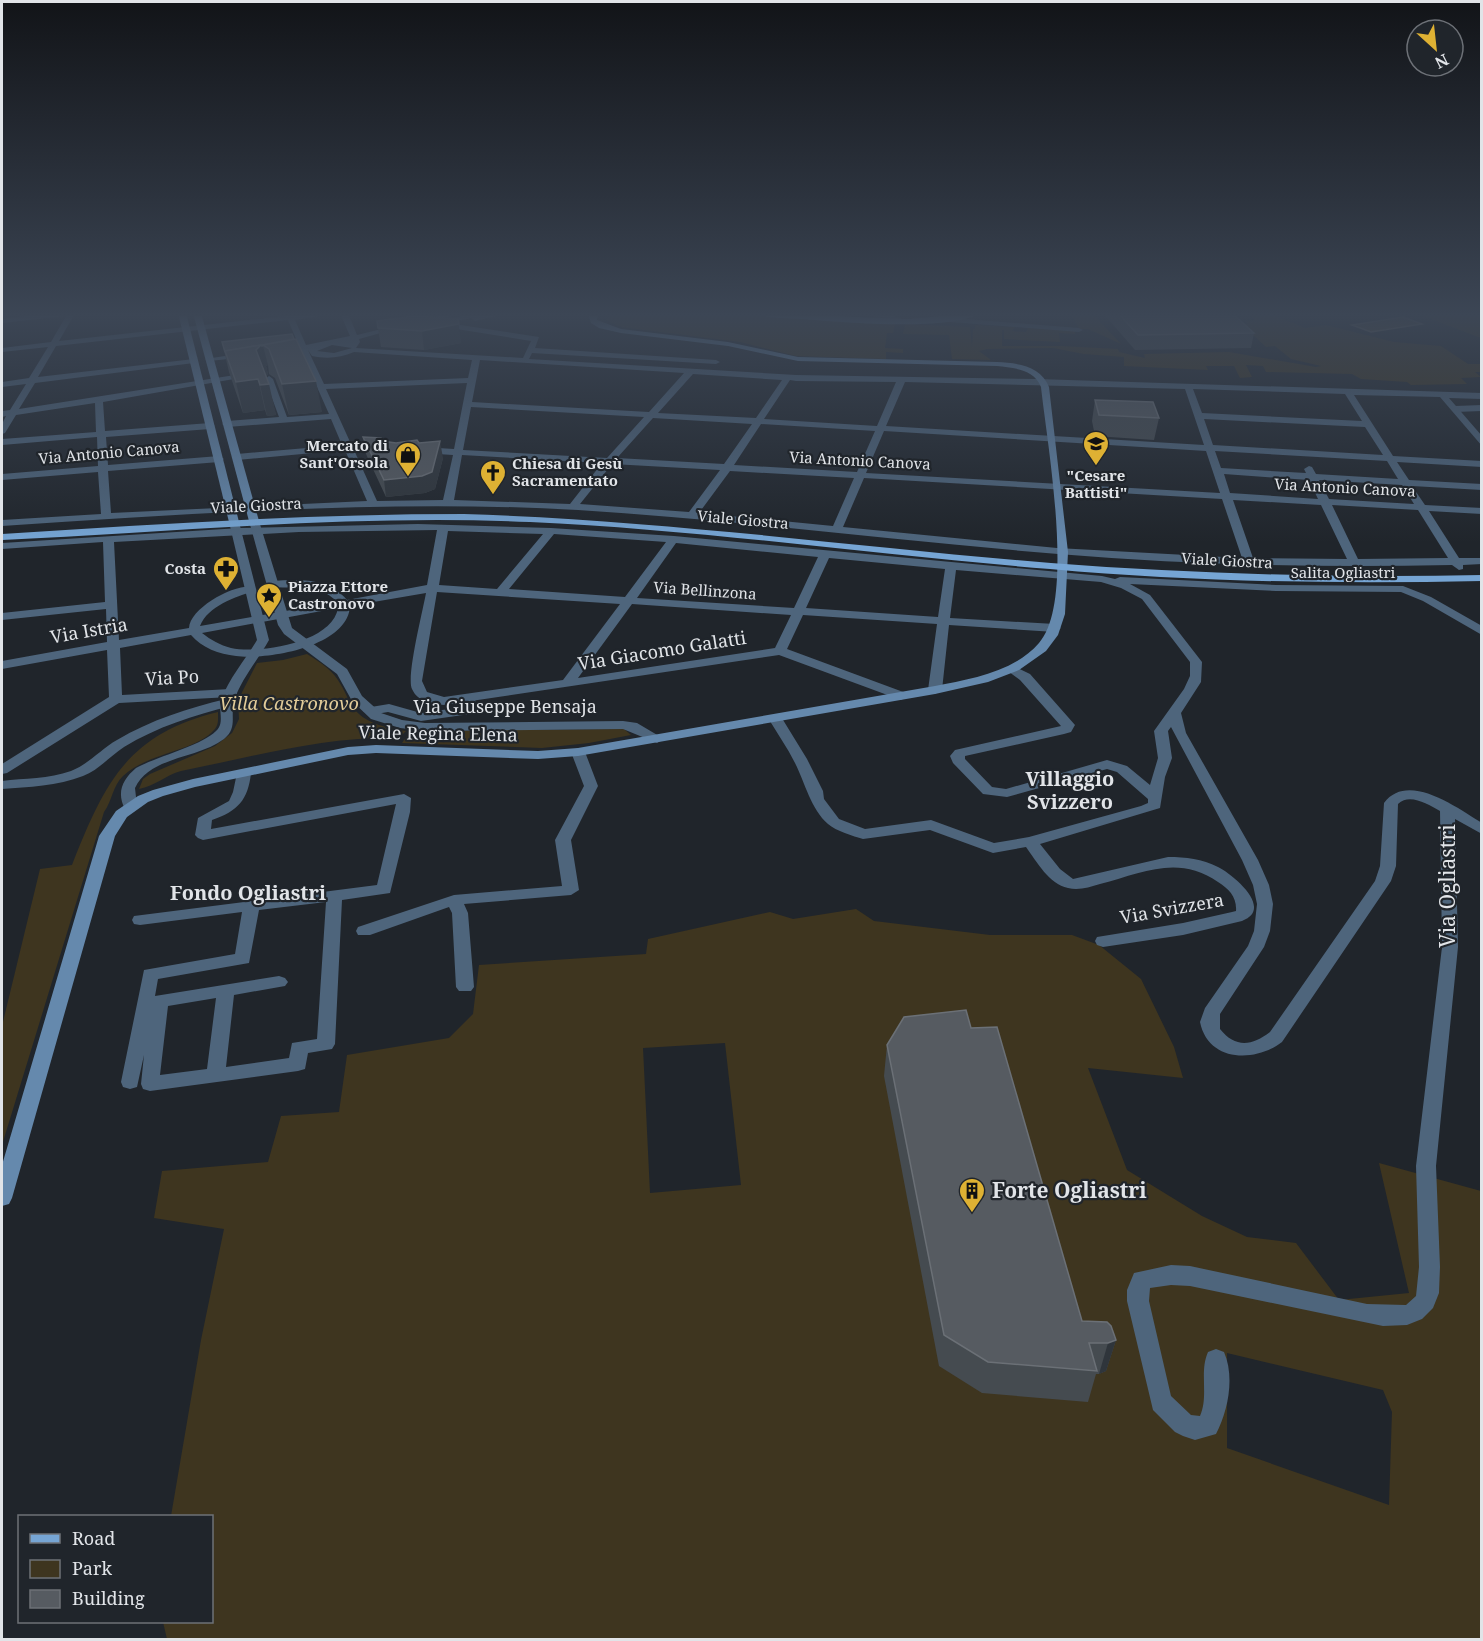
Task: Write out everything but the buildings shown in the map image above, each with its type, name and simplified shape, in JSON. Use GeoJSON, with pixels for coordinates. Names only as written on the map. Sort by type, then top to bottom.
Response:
{"type":"FeatureCollection","features":[{"type":"Feature","properties":{"kind":"main road"},"geometry":{"type":"LineString","coordinates":[[201,390],[233,520]]}},
{"type":"Feature","properties":{"kind":"main road"},"geometry":{"type":"LineString","coordinates":[[218,390],[254,518]]}},
{"type":"Feature","properties":{"kind":"main road","name":"Viale Regina Elena"},"geometry":{"type":"LineString","coordinates":[[2,1198],[107,836],[121,814],[130,806],[173,788],[364,749],[516,755],[578,752],[935,690],[975,682],[1011,669],[1039,649],[1052,635],[1060,605],[1062,563],[1057,487],[1045,390]]}},
{"type":"Feature","properties":{"kind":"main road","name":"Viale Giostra"},"geometry":{"type":"LineString","coordinates":[[254,518],[371,508],[656,522],[1062,563],[1250,571],[1482,571]]}},
{"type":"Feature","properties":{"kind":"main road","name":"Viale Giostra"},"geometry":{"type":"LineString","coordinates":[[254,518],[402,517],[539,520],[701,531],[1237,578],[1399,584],[1482,578]]}},
{"type":"Feature","properties":{"kind":"main road","name":"Viale Giostra"},"geometry":{"type":"LineString","coordinates":[[2,532],[233,520]]}},
{"type":"Feature","properties":{"kind":"main road","name":"Viale Giostra"},"geometry":{"type":"LineString","coordinates":[[2,537],[233,520]]}},
{"type":"Feature","properties":{"kind":"street"},"geometry":{"type":"LineString","coordinates":[[2,431],[27,390]]}},
{"type":"Feature","properties":{"kind":"street"},"geometry":{"type":"LineString","coordinates":[[2,414],[14,410],[140,390]]}},
{"type":"Feature","properties":{"kind":"street"},"geometry":{"type":"LineString","coordinates":[[2,409],[14,410],[99,400],[151,390]]}},
{"type":"Feature","properties":{"kind":"street"},"geometry":{"type":"LineString","coordinates":[[273,390],[284,420]]}},
{"type":"Feature","properties":{"kind":"street"},"geometry":{"type":"LineString","coordinates":[[321,390],[350,447],[371,508]]}},
{"type":"Feature","properties":{"kind":"street"},"geometry":{"type":"LineString","coordinates":[[448,503],[469,390]]}},
{"type":"Feature","properties":{"kind":"street"},"geometry":{"type":"LineString","coordinates":[[573,507],[609,461],[675,390]]}},
{"type":"Feature","properties":{"kind":"street"},"geometry":{"type":"LineString","coordinates":[[692,515],[779,390]]}},
{"type":"Feature","properties":{"kind":"street"},"geometry":{"type":"LineString","coordinates":[[837,528],[862,476],[898,390]]}},
{"type":"Feature","properties":{"kind":"street"},"geometry":{"type":"LineString","coordinates":[[1189,390],[1249,562]]}},
{"type":"Feature","properties":{"kind":"street"},"geometry":{"type":"LineString","coordinates":[[1283,390],[1482,396]]}},
{"type":"Feature","properties":{"kind":"street"},"geometry":{"type":"LineString","coordinates":[[1348,392],[1455,562],[1463,571]]}},
{"type":"Feature","properties":{"kind":"street"},"geometry":{"type":"LineString","coordinates":[[1443,396],[1482,443]]}},
{"type":"Feature","properties":{"kind":"street"},"geometry":{"type":"LineString","coordinates":[[99,400],[105,517]]}},
{"type":"Feature","properties":{"kind":"street"},"geometry":{"type":"LineString","coordinates":[[466,404],[1482,464]]}},
{"type":"Feature","properties":{"kind":"street"},"geometry":{"type":"LineString","coordinates":[[1455,409],[1482,408]]}},
{"type":"Feature","properties":{"kind":"street"},"geometry":{"type":"LineString","coordinates":[[227,424],[334,416]]}},
{"type":"Feature","properties":{"kind":"street"},"geometry":{"type":"LineString","coordinates":[[1198,416],[1369,424]]}},
{"type":"Feature","properties":{"kind":"street"},"geometry":{"type":"LineString","coordinates":[[2,442],[210,426]]}},
{"type":"Feature","properties":{"kind":"street"},"geometry":{"type":"LineString","coordinates":[[237,457],[350,447],[391,448]]}},
{"type":"Feature","properties":{"kind":"street","name":"Via Antonio Canova"},"geometry":{"type":"LineString","coordinates":[[413,450],[1482,511]]}},
{"type":"Feature","properties":{"kind":"street"},"geometry":{"type":"LineString","coordinates":[[1301,453],[1354,562]]}},
{"type":"Feature","properties":{"kind":"street","name":"Via Antonio Canova"},"geometry":{"type":"LineString","coordinates":[[2,477],[219,459]]}},
{"type":"Feature","properties":{"kind":"street"},"geometry":{"type":"LineString","coordinates":[[1217,471],[1482,487]]}},
{"type":"Feature","properties":{"kind":"street","name":"Viale Giostra"},"geometry":{"type":"LineString","coordinates":[[371,508],[448,503],[573,507],[692,515],[837,528],[1062,563]]}},
{"type":"Feature","properties":{"kind":"street","name":"Viale Giostra"},"geometry":{"type":"LineString","coordinates":[[2,524],[105,517],[233,520],[254,518]]}},
{"type":"Feature","properties":{"kind":"street"},"geometry":{"type":"LineString","coordinates":[[254,518],[281,615],[288,631],[342,672],[357,698],[369,711],[389,708],[411,716],[432,716],[470,710],[468,699]]}},
{"type":"Feature","properties":{"kind":"street","name":"Viale Giostra"},"geometry":{"type":"LineString","coordinates":[[2,546],[108,539],[254,518],[551,531],[674,539],[951,565],[1482,561]]}},
{"type":"Feature","properties":{"kind":"street"},"geometry":{"type":"LineString","coordinates":[[130,806],[127,790],[130,783],[143,771],[208,742],[223,732],[228,721],[228,698],[263,640],[233,520]]}},
{"type":"Feature","properties":{"kind":"street"},"geometry":{"type":"LineString","coordinates":[[432,588],[443,527]]}},
{"type":"Feature","properties":{"kind":"street"},"geometry":{"type":"LineString","coordinates":[[500,593],[551,531]]}},
{"type":"Feature","properties":{"kind":"street"},"geometry":{"type":"LineString","coordinates":[[2,770],[116,699],[108,539]]}},
{"type":"Feature","properties":{"kind":"street"},"geometry":{"type":"LineString","coordinates":[[568,683],[674,539]]}},
{"type":"Feature","properties":{"kind":"street"},"geometry":{"type":"LineString","coordinates":[[780,651],[826,552]]}},
{"type":"Feature","properties":{"kind":"street"},"geometry":{"type":"LineString","coordinates":[[775,718],[800,759],[816,791],[817,799],[834,822],[862,834],[931,825],[993,848],[1029,842],[1155,805],[1158,777],[1165,758],[1161,731],[1185,698],[1196,678],[1197,662],[1146,597],[1125,586],[1062,563]]}},
{"type":"Feature","properties":{"kind":"street"},"geometry":{"type":"LineString","coordinates":[[935,690],[951,565]]}},
{"type":"Feature","properties":{"kind":"street","name":"Salita Ogliastri"},"geometry":{"type":"LineString","coordinates":[[1102,579],[1276,588],[1399,584]]}},
{"type":"Feature","properties":{"kind":"street"},"geometry":{"type":"LineString","coordinates":[[250,588],[208,607],[189,631],[214,647],[254,655],[307,645],[340,621],[349,602],[336,593],[320,587],[273,584]]}},
{"type":"Feature","properties":{"kind":"street"},"geometry":{"type":"LineString","coordinates":[[1399,584],[1482,631]]}},
{"type":"Feature","properties":{"kind":"street","name":"Via Bellinzona"},"geometry":{"type":"LineString","coordinates":[[259,619],[432,588],[1055,628]]}},
{"type":"Feature","properties":{"kind":"street","name":"Via Giacomo Galatti"},"geometry":{"type":"LineString","coordinates":[[432,588],[416,681],[417,690],[421,696],[442,701],[468,699],[780,651],[901,696]]}},
{"type":"Feature","properties":{"kind":"street"},"geometry":{"type":"LineString","coordinates":[[2,617],[112,605]]}},
{"type":"Feature","properties":{"kind":"street","name":"Via Istria"},"geometry":{"type":"LineString","coordinates":[[2,665],[259,619]]}},
{"type":"Feature","properties":{"kind":"street"},"geometry":{"type":"LineString","coordinates":[[1011,669],[1025,677],[1068,725],[1066,729],[1059,731],[960,753],[957,756],[958,760],[988,791],[1007,793],[1107,764],[1122,769],[1156,798]]}},
{"type":"Feature","properties":{"kind":"street"},"geometry":{"type":"LineString","coordinates":[[2,785],[76,774],[96,763],[114,747],[134,737],[228,698]]}},
{"type":"Feature","properties":{"kind":"street","name":"Via Po"},"geometry":{"type":"LineString","coordinates":[[116,699],[228,698]]}},
{"type":"Feature","properties":{"kind":"street","name":"Via Giuseppe Bensaja"},"geometry":{"type":"LineString","coordinates":[[369,711],[388,720],[412,726],[623,725],[632,726],[657,739]]}},
{"type":"Feature","properties":{"kind":"street","name":"Via Ogliastri"},"geometry":{"type":"LineString","coordinates":[[1174,713],[1179,733],[1250,860],[1261,885],[1265,904],[1262,931],[1256,947],[1211,1013],[1210,1028],[1223,1043],[1245,1050],[1257,1049],[1266,1046],[1276,1036],[1383,881],[1388,866],[1393,799],[1412,794],[1428,799],[1448,810],[1450,947],[1434,1068],[1425,1173],[1430,1277],[1425,1303],[1416,1311],[1404,1316],[1389,1317],[1190,1276],[1164,1275],[1142,1281],[1138,1290],[1138,1302],[1161,1402],[1183,1424],[1195,1428],[1207,1426],[1213,1418],[1216,1404],[1216,1360]]}},
{"type":"Feature","properties":{"kind":"street"},"geometry":{"type":"LineString","coordinates":[[364,931],[454,900],[572,890],[562,840],[591,786],[578,752]]}},
{"type":"Feature","properties":{"kind":"street"},"geometry":{"type":"LineString","coordinates":[[140,920],[384,889],[403,812],[404,798],[203,835],[205,818],[231,809],[242,790],[244,773]]}},
{"type":"Feature","properties":{"kind":"street"},"geometry":{"type":"LineString","coordinates":[[1448,810],[1482,830]]}},
{"type":"Feature","properties":{"kind":"street","name":"Via Svizzera"},"geometry":{"type":"LineString","coordinates":[[1029,842],[1059,878],[1072,884],[1166,861],[1185,861],[1207,867],[1234,886],[1244,899],[1246,908],[1244,914],[1236,917],[1183,929],[1103,940]]}},
{"type":"Feature","properties":{"kind":"street"},"geometry":{"type":"LineString","coordinates":[[1234,886],[1261,885]]}},
{"type":"Feature","properties":{"kind":"street"},"geometry":{"type":"LineString","coordinates":[[279,982],[160,1001],[150,1084],[298,1064],[299,1048],[326,1044],[334,895]]}},
{"type":"Feature","properties":{"kind":"street"},"geometry":{"type":"LineString","coordinates":[[454,900],[460,913],[465,987]]}},
{"type":"Feature","properties":{"kind":"street"},"geometry":{"type":"LineString","coordinates":[[130,1082],[150,975],[243,959],[251,906]]}},
{"type":"Feature","properties":{"kind":"street"},"geometry":{"type":"LineString","coordinates":[[216,1075],[226,990]]}},
{"type":"Feature","properties":{"kind":"green space","name":"Villa Castronovo"},"geometry":{"type":"Polygon","coordinates":[[[307,654],[334,675],[360,715],[378,725],[406,731],[399,738],[344,740],[317,744],[181,771],[139,789],[143,779],[150,774],[215,746],[232,733],[239,719],[238,700],[257,663],[307,654]]]}},
{"type":"Feature","properties":{"kind":"green space"},"geometry":{"type":"Polygon","coordinates":[[[218,712],[217,726],[206,737],[133,768],[117,784],[104,812],[2,1145],[2,1026],[40,869],[72,865],[108,787],[123,766],[140,749],[161,734],[187,722],[218,712]]]}},
{"type":"Feature","properties":{"kind":"green space"},"geometry":{"type":"Polygon","coordinates":[[[624,729],[631,735],[589,743],[542,748],[402,743],[410,731],[624,729]]]}},
{"type":"Feature","properties":{"kind":"green space"},"geometry":{"type":"Polygon","coordinates":[[[856,909],[874,921],[990,935],[1072,935],[1099,945],[1141,979],[1174,1047],[1183,1078],[1088,1068],[1127,1170],[1202,1216],[1247,1237],[1296,1243],[1339,1300],[1409,1293],[1379,1163],[1481,1191],[1481,1639],[167,1639],[163,1623],[213,1623],[213,1515],[171,1515],[201,1340],[224,1229],[154,1218],[162,1171],[268,1162],[281,1116],[339,1112],[347,1055],[449,1038],[473,1014],[479,965],[646,954],[648,939],[770,912],[793,919],[856,909]],[[725,1043],[643,1048],[650,1193],[741,1185],[725,1043]],[[1227,1353],[1227,1448],[1389,1505],[1392,1412],[1383,1390],[1227,1353]]]}},
{"type":"Feature","properties":{"kind":"place","name":"\"Cesare Battisti\""},"geometry":{"type":"Point","coordinates":[1096,467]}},
{"type":"Feature","properties":{"kind":"place","name":"Mercato di Sant'Orsola"},"geometry":{"type":"Point","coordinates":[408,478]}},
{"type":"Feature","properties":{"kind":"place","name":"Chiesa di Gesù Sacramentato"},"geometry":{"type":"Point","coordinates":[493,496]}},
{"type":"Feature","properties":{"kind":"place","name":"Costa"},"geometry":{"type":"Point","coordinates":[226,592]}},
{"type":"Feature","properties":{"kind":"place","name":"Piazza Ettore Castronovo"},"geometry":{"type":"Point","coordinates":[269,619]}},
{"type":"Feature","properties":{"kind":"place","name":"Forte Ogliastri"},"geometry":{"type":"Point","coordinates":[972,1214]}},
{"type":"Feature","properties":{"kind":"district","name":"Villaggio Svizzero"},"geometry":{"type":"Point","coordinates":[1070,790]}},
{"type":"Feature","properties":{"kind":"district","name":"Fondo Ogliastri"},"geometry":{"type":"Point","coordinates":[248,893]}}]}
